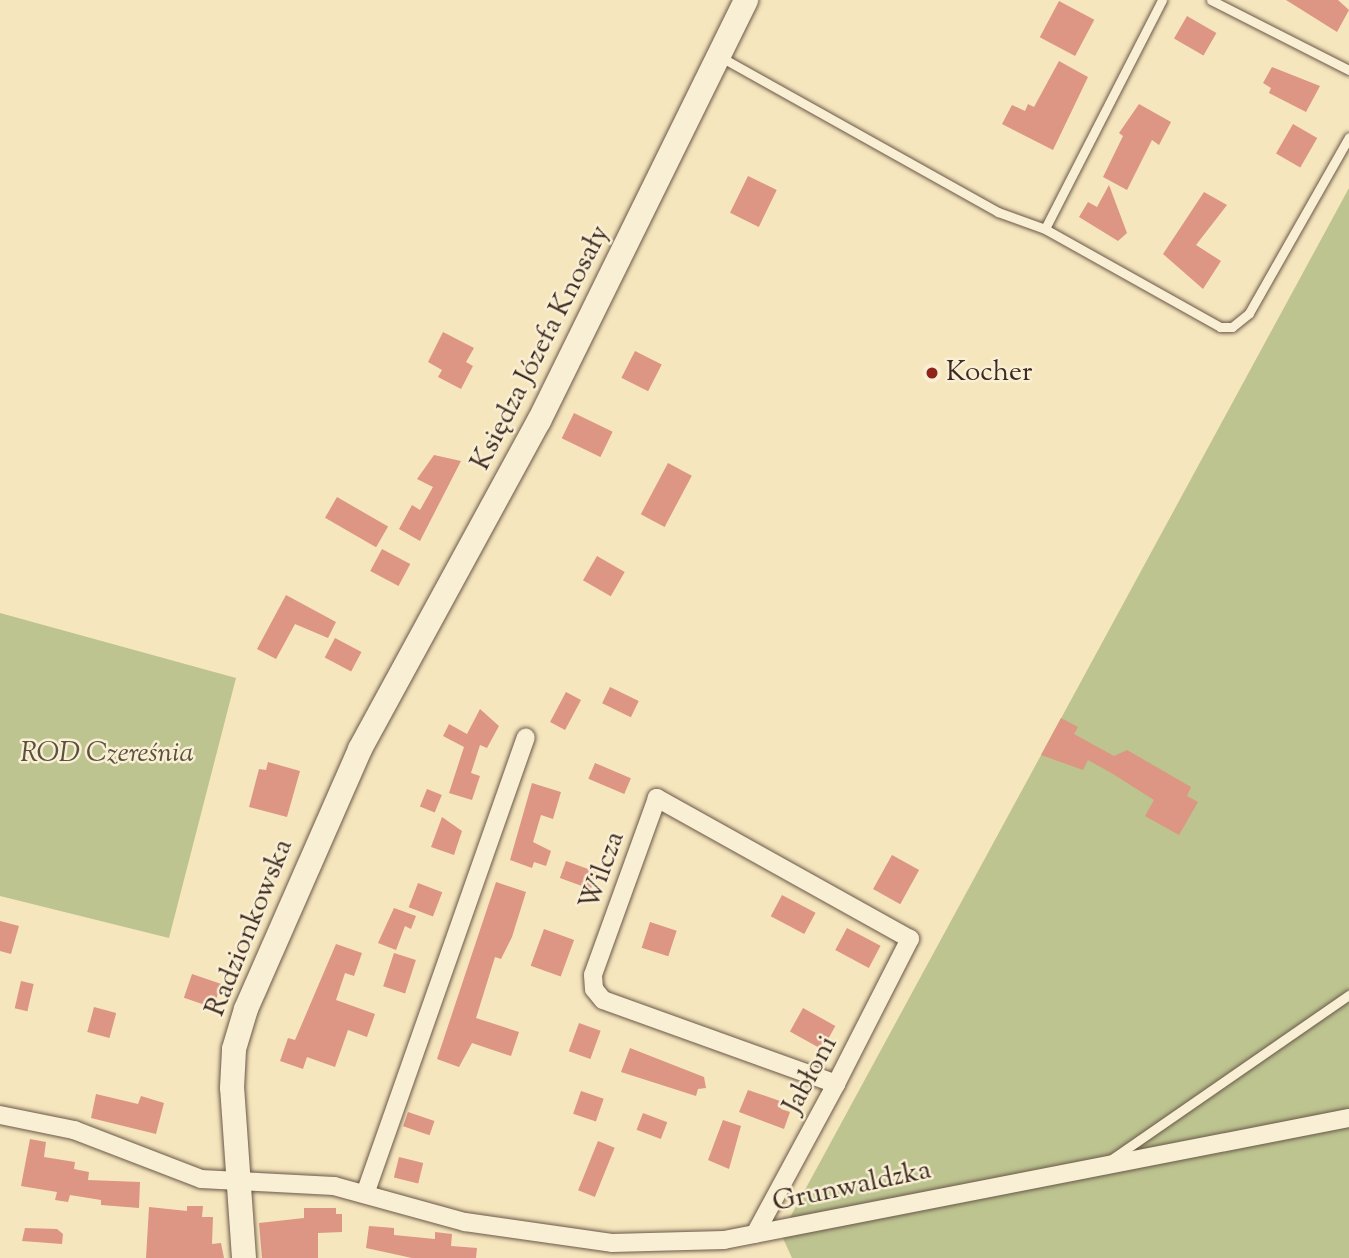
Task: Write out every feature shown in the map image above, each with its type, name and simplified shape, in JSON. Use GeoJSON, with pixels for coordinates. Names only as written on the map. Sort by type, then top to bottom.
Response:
{"type":"FeatureCollection","features":[{"type":"Feature","properties":{"kind":"street","name":"Księdza Józefa Knosały"},"geometry":{"type":"LineString","coordinates":[[378,717],[539,421],[746,0]]}},
{"type":"Feature","properties":{"kind":"street","name":"Radzionkowska"},"geometry":{"type":"LineString","coordinates":[[244,1258],[235,1184],[232,1088],[239,1030],[321,831],[378,717]]}},
{"type":"Feature","properties":{"kind":"street"},"geometry":{"type":"LineString","coordinates":[[365,1194],[526,738]]}},
{"type":"Feature","properties":{"kind":"street","name":"Wilcza"},"geometry":{"type":"LineString","coordinates":[[836,1084],[603,1000],[594,989],[593,975],[657,798],[910,939]]}},
{"type":"Feature","properties":{"kind":"street","name":"Jabłoni"},"geometry":{"type":"LineString","coordinates":[[755,1234],[910,939]]}},
{"type":"Feature","properties":{"kind":"street","name":"Grunwaldzka"},"geometry":{"type":"LineString","coordinates":[[0,1115],[74,1130],[201,1179],[235,1184],[308,1184],[365,1194],[538,1237],[706,1250],[755,1234],[1108,1162],[1349,1118]]}},
{"type":"Feature","properties":{"kind":"lane"},"geometry":{"type":"LineString","coordinates":[[1045,229],[1162,0]]}},
{"type":"Feature","properties":{"kind":"lane"},"geometry":{"type":"LineString","coordinates":[[1211,0],[1349,70]]}},
{"type":"Feature","properties":{"kind":"lane"},"geometry":{"type":"LineString","coordinates":[[719,56],[998,212],[1045,229],[1220,327],[1233,327],[1248,313],[1349,137]]}},
{"type":"Feature","properties":{"kind":"lane"},"geometry":{"type":"LineString","coordinates":[[1108,1162],[1347,994]]}},
{"type":"Feature","properties":{"kind":"green space"},"geometry":{"type":"Polygon","coordinates":[[[1349,188],[1349,1258],[792,1258],[781,1234],[1349,188]]]}},
{"type":"Feature","properties":{"kind":"green space","name":"ROD Czereśnia"},"geometry":{"type":"Polygon","coordinates":[[[0,613],[236,678],[169,938],[0,896],[0,613]]]}},
{"type":"Feature","properties":{"kind":"building"},"geometry":{"type":"Polygon","coordinates":[[[1286,0],[1338,0],[1349,10],[1337,32],[1286,0]]]}},
{"type":"Feature","properties":{"kind":"building"},"geometry":{"type":"Polygon","coordinates":[[[1059,1],[1094,20],[1075,56],[1040,37],[1059,1]]]}},
{"type":"Feature","properties":{"kind":"building"},"geometry":{"type":"Polygon","coordinates":[[[1187,16],[1216,33],[1203,56],[1174,39],[1187,16]]]}},
{"type":"Feature","properties":{"kind":"building"},"geometry":{"type":"Polygon","coordinates":[[[1059,61],[1088,77],[1053,150],[1002,124],[1012,105],[1025,111],[1028,104],[1034,107],[1059,61]]]}},
{"type":"Feature","properties":{"kind":"building"},"geometry":{"type":"Polygon","coordinates":[[[1272,67],[1320,86],[1306,112],[1269,93],[1271,88],[1263,83],[1272,67]]]}},
{"type":"Feature","properties":{"kind":"building"},"geometry":{"type":"Polygon","coordinates":[[[1139,104],[1171,122],[1159,145],[1152,140],[1127,190],[1103,177],[1123,136],[1119,133],[1139,104]]]}},
{"type":"Feature","properties":{"kind":"building"},"geometry":{"type":"Polygon","coordinates":[[[1293,124],[1317,138],[1300,167],[1276,153],[1293,124]]]}},
{"type":"Feature","properties":{"kind":"building"},"geometry":{"type":"Polygon","coordinates":[[[748,176],[777,190],[759,227],[730,213],[748,176]]]}},
{"type":"Feature","properties":{"kind":"building"},"geometry":{"type":"Polygon","coordinates":[[[1109,185],[1127,233],[1118,241],[1079,217],[1088,202],[1097,207],[1109,185]]]}},
{"type":"Feature","properties":{"kind":"building"},"geometry":{"type":"Polygon","coordinates":[[[1204,192],[1227,205],[1196,245],[1221,261],[1203,289],[1163,254],[1204,192]]]}},
{"type":"Feature","properties":{"kind":"building"},"geometry":{"type":"Polygon","coordinates":[[[443,332],[474,348],[466,362],[473,366],[461,389],[438,377],[442,370],[428,362],[443,332]]]}},
{"type":"Feature","properties":{"kind":"building"},"geometry":{"type":"Polygon","coordinates":[[[635,351],[662,365],[648,391],[621,378],[635,351]]]}},
{"type":"Feature","properties":{"kind":"building"},"geometry":{"type":"Polygon","coordinates":[[[574,413],[613,432],[600,457],[562,438],[574,413]]]}},
{"type":"Feature","properties":{"kind":"building"},"geometry":{"type":"Polygon","coordinates":[[[434,455],[461,461],[420,541],[399,529],[412,505],[420,510],[433,487],[417,479],[434,455]]]}},
{"type":"Feature","properties":{"kind":"building"},"geometry":{"type":"Polygon","coordinates":[[[668,463],[692,476],[665,527],[641,514],[668,463]]]}},
{"type":"Feature","properties":{"kind":"building"},"geometry":{"type":"Polygon","coordinates":[[[337,497],[388,526],[376,547],[325,518],[337,497]]]}},
{"type":"Feature","properties":{"kind":"building"},"geometry":{"type":"Polygon","coordinates":[[[382,549],[410,564],[399,586],[370,571],[382,549]]]}},
{"type":"Feature","properties":{"kind":"building"},"geometry":{"type":"Polygon","coordinates":[[[597,556],[625,572],[611,596],[583,580],[597,556]]]}},
{"type":"Feature","properties":{"kind":"building"},"geometry":{"type":"Polygon","coordinates":[[[286,595],[336,622],[328,638],[295,624],[276,659],[257,649],[286,595]]]}},
{"type":"Feature","properties":{"kind":"building"},"geometry":{"type":"Polygon","coordinates":[[[335,638],[361,652],[351,672],[325,657],[335,638]]]}},
{"type":"Feature","properties":{"kind":"building"},"geometry":{"type":"Polygon","coordinates":[[[610,687],[639,701],[631,717],[602,703],[610,687]]]}},
{"type":"Feature","properties":{"kind":"building"},"geometry":{"type":"Polygon","coordinates":[[[566,692],[581,700],[565,730],[550,722],[566,692]]]}},
{"type":"Feature","properties":{"kind":"building"},"geometry":{"type":"Polygon","coordinates":[[[480,709],[499,726],[487,748],[480,745],[471,773],[480,776],[472,800],[449,793],[464,747],[443,736],[449,724],[467,734],[480,709]]]}},
{"type":"Feature","properties":{"kind":"building"},"geometry":{"type":"Polygon","coordinates":[[[1061,718],[1078,727],[1074,734],[1114,756],[1127,750],[1191,787],[1187,796],[1198,802],[1179,835],[1145,816],[1154,800],[1113,774],[1088,760],[1083,770],[1041,755],[1061,718]]]}},
{"type":"Feature","properties":{"kind":"building"},"geometry":{"type":"Polygon","coordinates":[[[268,762],[300,771],[287,817],[249,807],[259,769],[266,770],[268,762]]]}},
{"type":"Feature","properties":{"kind":"building"},"geometry":{"type":"Polygon","coordinates":[[[595,763],[631,778],[624,794],[588,779],[595,763]]]}},
{"type":"Feature","properties":{"kind":"building"},"geometry":{"type":"Polygon","coordinates":[[[532,783],[561,792],[553,819],[541,815],[533,842],[551,851],[546,866],[534,862],[532,868],[510,860],[532,783]]]}},
{"type":"Feature","properties":{"kind":"building"},"geometry":{"type":"Polygon","coordinates":[[[427,789],[442,795],[435,813],[420,807],[427,789]]]}},
{"type":"Feature","properties":{"kind":"building"},"geometry":{"type":"Polygon","coordinates":[[[442,817],[462,831],[454,855],[431,847],[442,817]]]}},
{"type":"Feature","properties":{"kind":"building"},"geometry":{"type":"Polygon","coordinates":[[[892,855],[919,870],[900,904],[873,889],[892,855]]]}},
{"type":"Feature","properties":{"kind":"building"},"geometry":{"type":"Polygon","coordinates":[[[566,861],[597,872],[591,889],[560,878],[566,861]]]}},
{"type":"Feature","properties":{"kind":"building"},"geometry":{"type":"Polygon","coordinates":[[[496,882],[526,892],[512,937],[501,959],[495,957],[476,1018],[519,1032],[511,1056],[472,1043],[459,1067],[437,1059],[496,882]]]}},
{"type":"Feature","properties":{"kind":"building"},"geometry":{"type":"Polygon","coordinates":[[[418,883],[442,892],[433,917],[409,907],[418,883]]]}},
{"type":"Feature","properties":{"kind":"building"},"geometry":{"type":"Polygon","coordinates":[[[782,895],[816,913],[804,934],[771,916],[782,895]]]}},
{"type":"Feature","properties":{"kind":"building"},"geometry":{"type":"Polygon","coordinates":[[[394,908],[416,916],[411,929],[405,926],[396,950],[378,943],[394,908]]]}},
{"type":"Feature","properties":{"kind":"building"},"geometry":{"type":"Polygon","coordinates":[[[0,921],[19,926],[11,954],[0,951],[0,921]]]}},
{"type":"Feature","properties":{"kind":"building"},"geometry":{"type":"Polygon","coordinates":[[[650,922],[677,931],[668,956],[642,948],[650,922]]]}},
{"type":"Feature","properties":{"kind":"building"},"geometry":{"type":"Polygon","coordinates":[[[847,928],[881,946],[869,968],[835,950],[847,928]]]}},
{"type":"Feature","properties":{"kind":"building"},"geometry":{"type":"Polygon","coordinates":[[[544,929],[574,940],[561,977],[531,966],[544,929]]]}},
{"type":"Feature","properties":{"kind":"building"},"geometry":{"type":"Polygon","coordinates":[[[336,944],[362,953],[354,976],[345,973],[336,1000],[375,1014],[367,1037],[348,1030],[335,1067],[307,1057],[303,1069],[280,1061],[288,1038],[295,1040],[336,944]]]}},
{"type":"Feature","properties":{"kind":"building"},"geometry":{"type":"Polygon","coordinates":[[[394,953],[416,960],[405,993],[383,986],[394,953]]]}},
{"type":"Feature","properties":{"kind":"building"},"geometry":{"type":"Polygon","coordinates":[[[192,974],[221,984],[213,1008],[184,998],[192,974]]]}},
{"type":"Feature","properties":{"kind":"building"},"geometry":{"type":"Polygon","coordinates":[[[21,981],[34,984],[27,1011],[15,1008],[21,981]]]}},
{"type":"Feature","properties":{"kind":"building"},"geometry":{"type":"Polygon","coordinates":[[[94,1007],[116,1013],[109,1038],[87,1032],[94,1007]]]}},
{"type":"Feature","properties":{"kind":"building"},"geometry":{"type":"Polygon","coordinates":[[[803,1008],[835,1026],[822,1050],[790,1032],[803,1008]]]}},
{"type":"Feature","properties":{"kind":"building"},"geometry":{"type":"Polygon","coordinates":[[[579,1023],[601,1031],[590,1059],[569,1051],[579,1023]]]}},
{"type":"Feature","properties":{"kind":"building"},"geometry":{"type":"Polygon","coordinates":[[[630,1048],[704,1077],[706,1088],[698,1089],[696,1096],[621,1072],[630,1048]]]}},
{"type":"Feature","properties":{"kind":"building"},"geometry":{"type":"Polygon","coordinates":[[[748,1090],[783,1102],[781,1109],[790,1112],[784,1129],[739,1112],[748,1090]]]}},
{"type":"Feature","properties":{"kind":"building"},"geometry":{"type":"Polygon","coordinates":[[[581,1091],[604,1099],[596,1122],[573,1114],[581,1091]]]}},
{"type":"Feature","properties":{"kind":"building"},"geometry":{"type":"Polygon","coordinates":[[[96,1094],[138,1104],[141,1096],[164,1103],[156,1134],[91,1118],[96,1094]]]}},
{"type":"Feature","properties":{"kind":"building"},"geometry":{"type":"Polygon","coordinates":[[[408,1112],[434,1121],[430,1135],[403,1126],[408,1112]]]}},
{"type":"Feature","properties":{"kind":"building"},"geometry":{"type":"Polygon","coordinates":[[[643,1113],[667,1122],[661,1139],[637,1130],[643,1113]]]}},
{"type":"Feature","properties":{"kind":"building"},"geometry":{"type":"Polygon","coordinates":[[[723,1120],[741,1126],[729,1169],[708,1160],[723,1120]]]}},
{"type":"Feature","properties":{"kind":"building"},"geometry":{"type":"Polygon","coordinates":[[[30,1139],[46,1142],[44,1157],[75,1162],[74,1169],[89,1172],[88,1180],[140,1182],[139,1208],[101,1205],[101,1200],[70,1195],[68,1202],[55,1200],[57,1192],[21,1186],[30,1139]]]}},
{"type":"Feature","properties":{"kind":"building"},"geometry":{"type":"Polygon","coordinates":[[[598,1141],[615,1148],[595,1197],[578,1190],[598,1141]]]}},
{"type":"Feature","properties":{"kind":"building"},"geometry":{"type":"Polygon","coordinates":[[[399,1157],[423,1163],[418,1183],[394,1177],[399,1157]]]}},
{"type":"Feature","properties":{"kind":"building"},"geometry":{"type":"Polygon","coordinates":[[[187,1206],[203,1206],[202,1217],[213,1217],[212,1244],[221,1243],[224,1258],[146,1258],[149,1207],[187,1211],[187,1206]]]}},
{"type":"Feature","properties":{"kind":"building"},"geometry":{"type":"Polygon","coordinates":[[[304,1208],[336,1208],[336,1214],[342,1214],[342,1232],[318,1233],[318,1258],[262,1258],[259,1223],[304,1218],[304,1208]]]}},
{"type":"Feature","properties":{"kind":"building"},"geometry":{"type":"Polygon","coordinates":[[[369,1226],[394,1228],[394,1235],[435,1239],[435,1232],[452,1234],[451,1246],[477,1248],[476,1258],[412,1258],[366,1248],[369,1226]]]}},
{"type":"Feature","properties":{"kind":"building"},"geometry":{"type":"Polygon","coordinates":[[[25,1228],[57,1229],[63,1234],[62,1244],[22,1241],[25,1228]]]}},
{"type":"Feature","properties":{"kind":"place","name":"Kocher"},"geometry":{"type":"Point","coordinates":[932,373]}}]}
